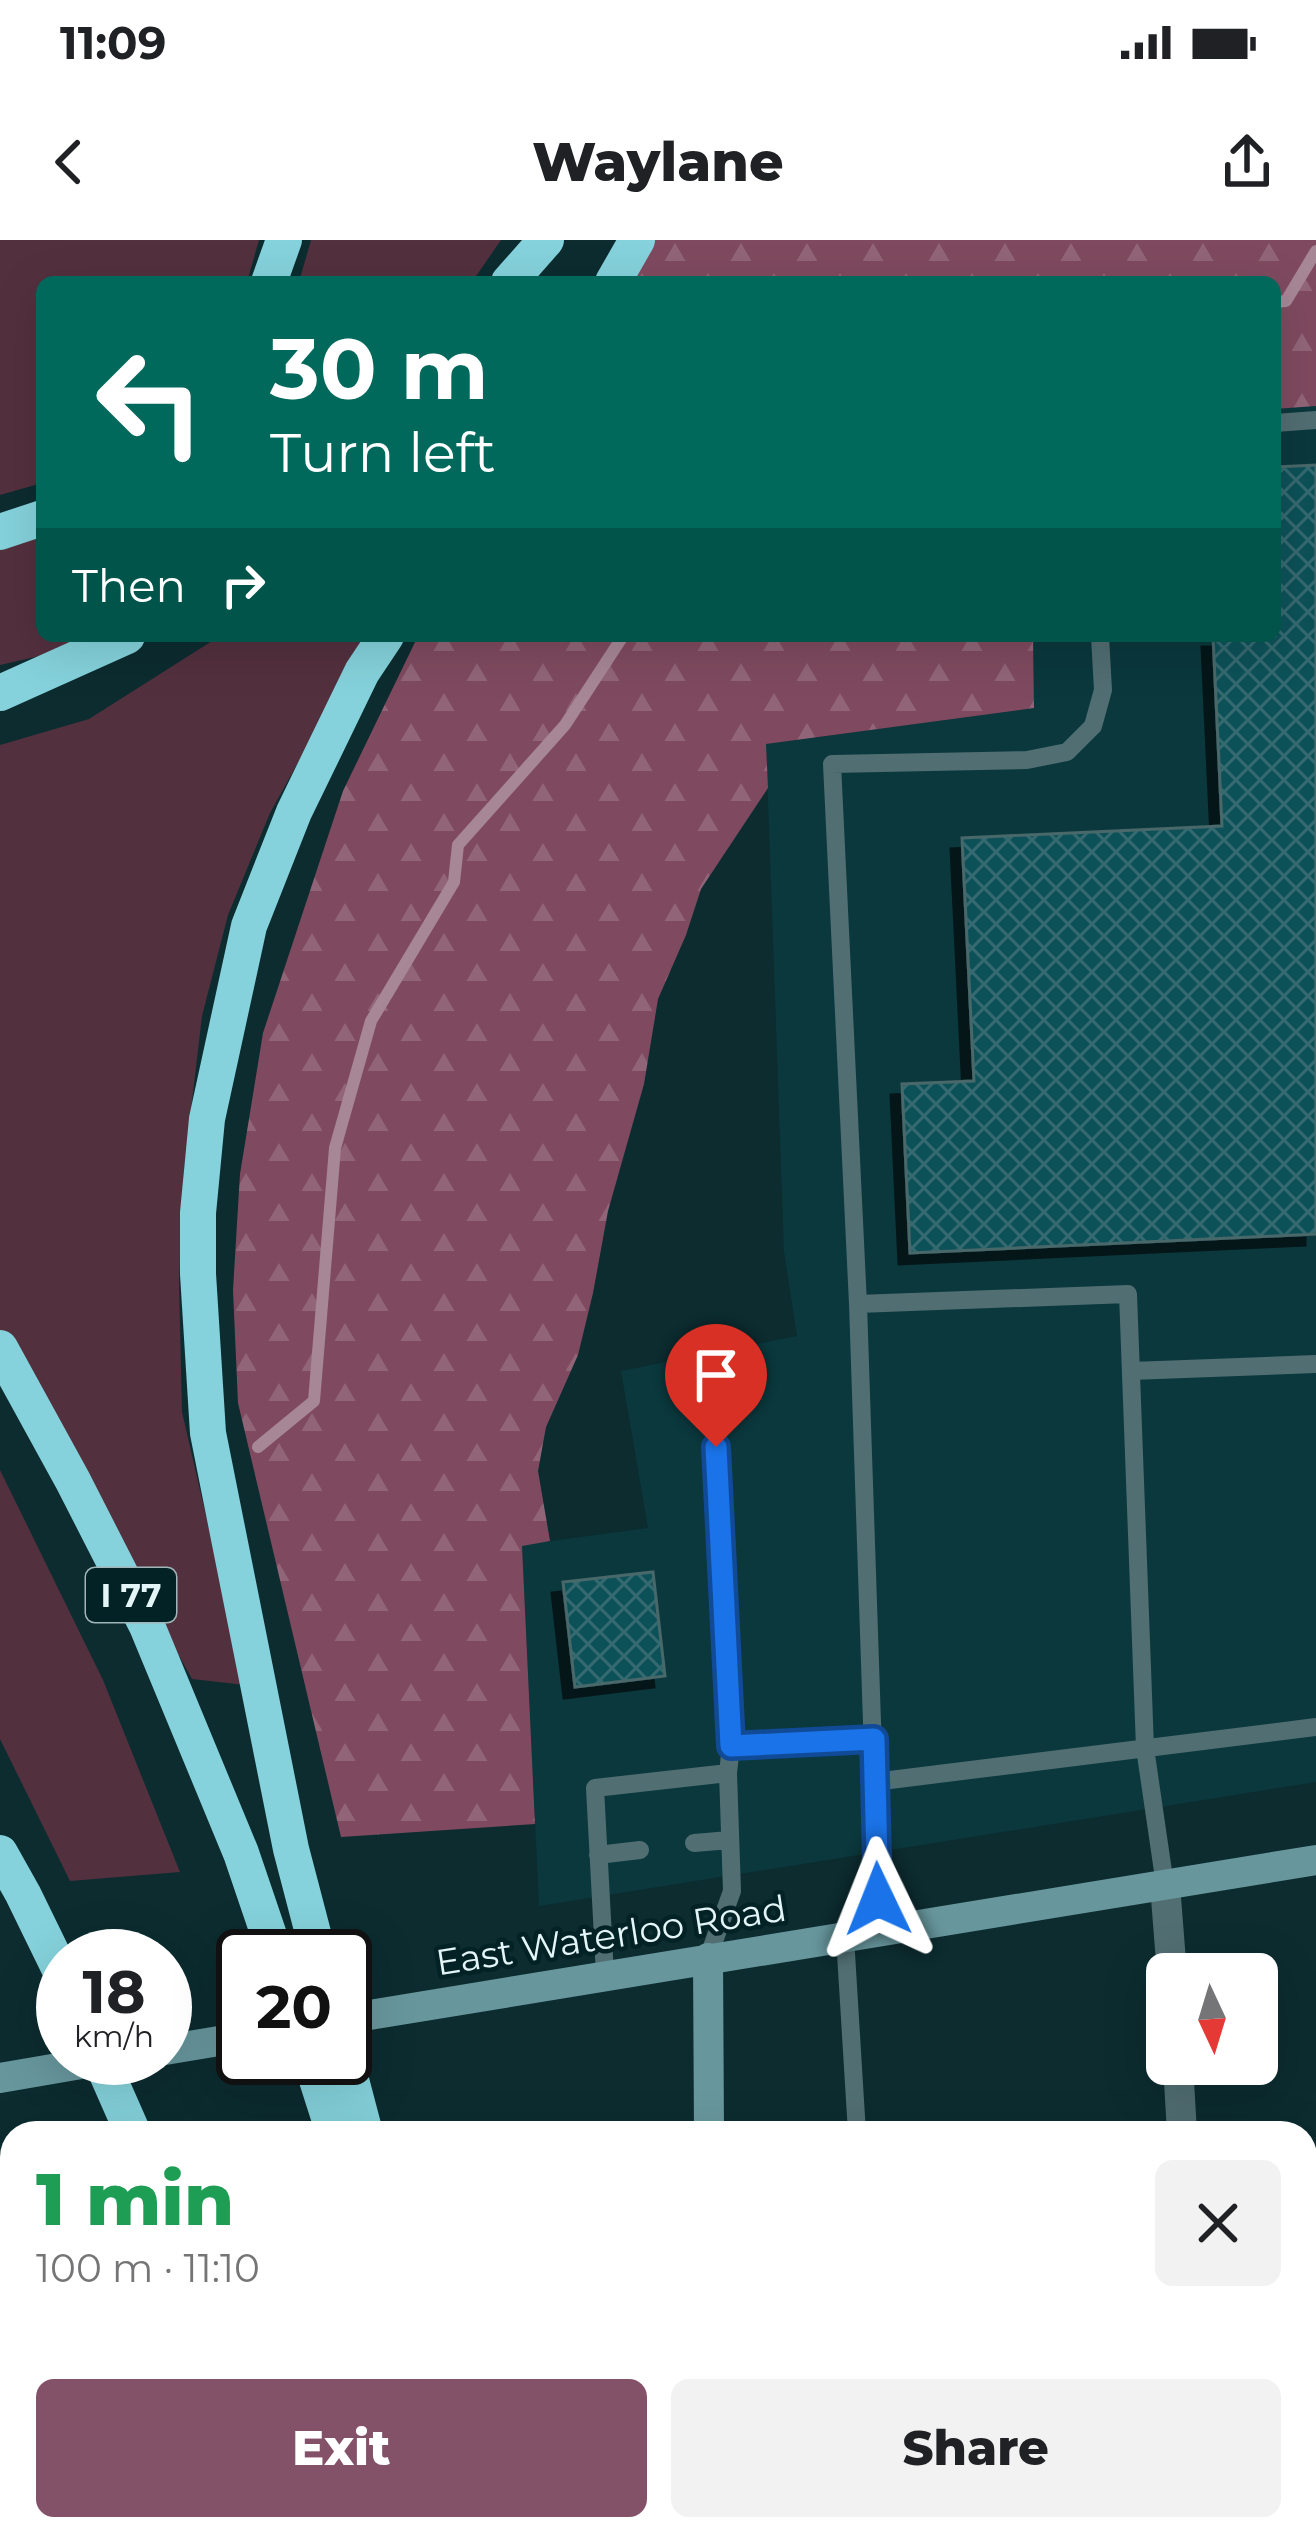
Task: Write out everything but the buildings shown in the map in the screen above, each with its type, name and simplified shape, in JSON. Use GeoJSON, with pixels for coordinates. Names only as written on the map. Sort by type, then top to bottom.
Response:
{"type":"FeatureCollection","features":[{"type":"Feature","properties":{"kind":"highway"},"geometry":{"type":"LineString","coordinates":[[271,276],[284,240]]}},
{"type":"Feature","properties":{"kind":"highway"},"geometry":{"type":"LineString","coordinates":[[514,276],[546,240]]}},
{"type":"Feature","properties":{"kind":"highway"},"geometry":{"type":"LineString","coordinates":[[617,276],[638,240]]}},
{"type":"Feature","properties":{"kind":"highway"},"geometry":{"type":"LineString","coordinates":[[0,532],[36,520]]}},
{"type":"Feature","properties":{"kind":"highway"},"geometry":{"type":"LineString","coordinates":[[0,693],[114,642]]}},
{"type":"Feature","properties":{"kind":"highway"},"geometry":{"type":"LineString","coordinates":[[312,1929],[291,1849],[208,1433],[199,1213],[207,1118],[249,926],[294,812],[362,672],[382,642]]}},
{"type":"Feature","properties":{"kind":"highway","name":"I 77"},"geometry":{"type":"LineString","coordinates":[[0,1348],[147,1626],[241,1853],[267,1929]]}},
{"type":"Feature","properties":{"kind":"highway"},"geometry":{"type":"LineString","coordinates":[[0,1853],[40,1929]]}},
{"type":"Feature","properties":{"kind":"highway"},"geometry":{"type":"LineString","coordinates":[[112,2085],[128,2121]]}},
{"type":"Feature","properties":{"kind":"highway"},"geometry":{"type":"LineString","coordinates":[[319,2085],[330,2121]]}},
{"type":"Feature","properties":{"kind":"highway"},"geometry":{"type":"LineString","coordinates":[[352,2085],[362,2121]]}},
{"type":"Feature","properties":{"kind":"main road","name":"East Waterloo Road"},"geometry":{"type":"LineString","coordinates":[[372,2014],[1316,1860]]}},
{"type":"Feature","properties":{"kind":"main road"},"geometry":{"type":"LineString","coordinates":[[708,1958],[709,2121]]}},
{"type":"Feature","properties":{"kind":"main road"},"geometry":{"type":"LineString","coordinates":[[0,2078],[36,2072]]}},
{"type":"Feature","properties":{"kind":"street"},"geometry":{"type":"LineString","coordinates":[[1166,1885],[1171,1953]]}},
{"type":"Feature","properties":{"kind":"street"},"geometry":{"type":"LineString","coordinates":[[1179,2085],[1181,2121]]}},
{"type":"Feature","properties":{"kind":"lane"},"geometry":{"type":"LineString","coordinates":[[1281,422],[1316,420]]}},
{"type":"Feature","properties":{"kind":"lane"},"geometry":{"type":"LineString","coordinates":[[879,1932],[858,1304],[832,764],[1027,760],[1067,752],[1093,726],[1103,690],[1100,642]]}},
{"type":"Feature","properties":{"kind":"lane"},"geometry":{"type":"LineString","coordinates":[[858,1304],[1128,1294],[1145,1748],[1166,1885]]}},
{"type":"Feature","properties":{"kind":"lane"},"geometry":{"type":"LineString","coordinates":[[1130,1371],[1316,1364]]}},
{"type":"Feature","properties":{"kind":"lane"},"geometry":{"type":"LineString","coordinates":[[708,1958],[732,1891],[731,1746],[714,1405]]}},
{"type":"Feature","properties":{"kind":"lane"},"geometry":{"type":"LineString","coordinates":[[874,1781],[1316,1727]]}},
{"type":"Feature","properties":{"kind":"lane"},"geometry":{"type":"LineString","coordinates":[[731,1746],[874,1739]]}},
{"type":"Feature","properties":{"kind":"lane"},"geometry":{"type":"LineString","coordinates":[[605,1975],[595,1788],[728,1773]]}},
{"type":"Feature","properties":{"kind":"lane"},"geometry":{"type":"LineString","coordinates":[[694,1844],[730,1840]]}},
{"type":"Feature","properties":{"kind":"lane"},"geometry":{"type":"LineString","coordinates":[[598,1855],[640,1850]]}},
{"type":"Feature","properties":{"kind":"lane"},"geometry":{"type":"LineString","coordinates":[[845,1936],[856,2121]]}},
{"type":"Feature","properties":{"kind":"shaded area"},"geometry":{"type":"Polygon","coordinates":[[[0,240],[259,240],[249,276],[36,276],[36,485],[0,495],[0,240]]]}},
{"type":"Feature","properties":{"kind":"shaded area"},"geometry":{"type":"Polygon","coordinates":[[[311,240],[501,240],[476,276],[301,276],[311,240]]]}},
{"type":"Feature","properties":{"kind":"shaded area"},"geometry":{"type":"Polygon","coordinates":[[[1316,406],[1316,1782],[539,1906],[522,1545],[648,1528],[621,1371],[797,1336],[784,1252],[766,744],[1034,708],[1033,642],[1281,642],[1281,409],[1316,406]]]}},
{"type":"Feature","properties":{"kind":"shaded area"},"geometry":{"type":"Polygon","coordinates":[[[36,535],[36,642],[72,642],[48,654],[0,665],[0,546],[36,535]]]}},
{"type":"Feature","properties":{"kind":"shaded area"},"geometry":{"type":"Polygon","coordinates":[[[211,642],[365,642],[270,813],[228,915],[202,1016],[184,1169],[179,1282],[182,1412],[245,1685],[192,1679],[0,1336],[0,745],[89,719],[211,642]]]}},
{"type":"Feature","properties":{"kind":"shaded area"},"geometry":{"type":"Polygon","coordinates":[[[0,1470],[103,1680],[180,1872],[70,1881],[0,1739],[0,1470]]]}},
{"type":"Feature","properties":{"kind":"green space"},"geometry":{"type":"Polygon","coordinates":[[[622,240],[1316,240],[1316,406],[1281,409],[1281,276],[603,276],[622,240]]]}},
{"type":"Feature","properties":{"kind":"green space"},"geometry":{"type":"Polygon","coordinates":[[[415,642],[1033,642],[1034,708],[766,744],[768,788],[701,889],[658,999],[644,1084],[608,1211],[578,1355],[546,1427],[538,1471],[550,1541],[522,1546],[535,1824],[341,1837],[238,1403],[233,1290],[240,1174],[263,1033],[343,791],[415,642]]]}},
{"type":"Feature","properties":{"kind":"waterway"},"geometry":{"type":"LineString","coordinates":[[1281,301],[1286,301],[1316,251]]}},
{"type":"Feature","properties":{"kind":"waterway"},"geometry":{"type":"LineString","coordinates":[[258,1447],[314,1401],[335,1148],[371,1021],[454,882],[458,845],[565,725],[619,642]]}},
{"type":"Feature","properties":{"kind":"route"},"geometry":{"type":"LineString","coordinates":[[716,1447],[731,1746],[874,1739],[878,1899]]}}]}
